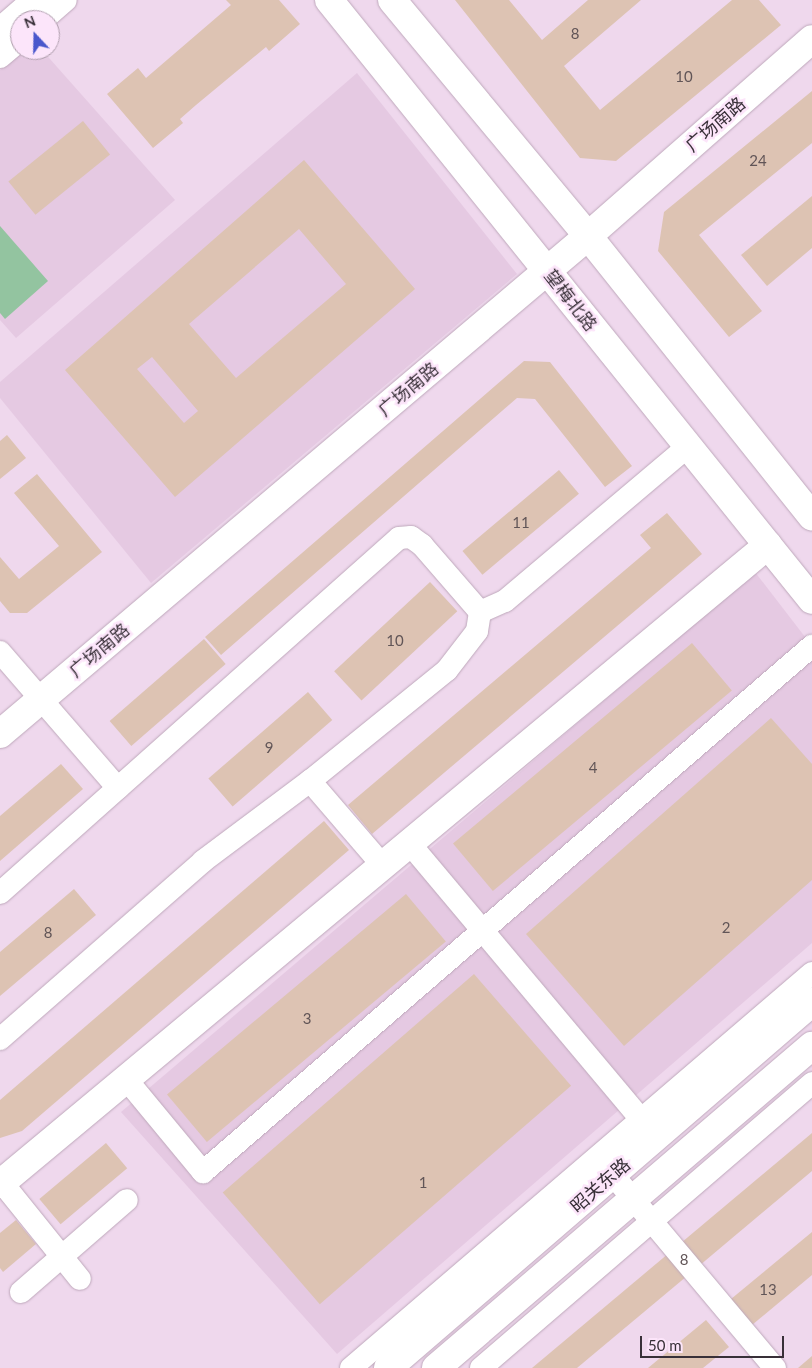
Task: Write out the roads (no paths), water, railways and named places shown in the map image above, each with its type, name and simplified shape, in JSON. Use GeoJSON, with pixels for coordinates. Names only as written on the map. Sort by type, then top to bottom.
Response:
{"type":"FeatureCollection","features":[{"type":"Feature","properties":{"kind":"main road"},"geometry":{"type":"LineString","coordinates":[[0,32],[37,0]]}},
{"type":"Feature","properties":{"kind":"main road","name":"望梅北路"},"geometry":{"type":"LineString","coordinates":[[329,0],[548,270],[687,448],[812,600]]}},
{"type":"Feature","properties":{"kind":"main road"},"geometry":{"type":"LineString","coordinates":[[392,0],[588,236],[812,517]]}},
{"type":"Feature","properties":{"kind":"main road","name":"广场南路"},"geometry":{"type":"LineString","coordinates":[[0,734],[588,236],[812,39]]}},
{"type":"Feature","properties":{"kind":"main road"},"geometry":{"type":"LineString","coordinates":[[1,1182],[768,545]]}},
{"type":"Feature","properties":{"kind":"main road","name":"昭关东路"},"geometry":{"type":"LineString","coordinates":[[369,1365],[605,1165],[810,986]]}},
{"type":"Feature","properties":{"kind":"main road","name":"昭关东路"},"geometry":{"type":"LineString","coordinates":[[436,1368],[812,1046]]}},
{"type":"Feature","properties":{"kind":"street"},"geometry":{"type":"LineString","coordinates":[[54,10],[66,0]]}},
{"type":"Feature","properties":{"kind":"street"},"geometry":{"type":"LineString","coordinates":[[0,57],[10,48]]}},
{"type":"Feature","properties":{"kind":"street"},"geometry":{"type":"LineString","coordinates":[[480,612],[504,602],[687,448]]}},
{"type":"Feature","properties":{"kind":"street"},"geometry":{"type":"LineString","coordinates":[[0,893],[399,538],[410,537],[422,545],[480,612],[477,631],[447,670],[310,781],[203,861],[0,1039]]}},
{"type":"Feature","properties":{"kind":"street"},"geometry":{"type":"LineString","coordinates":[[126,1079],[203,1172],[812,646]]}},
{"type":"Feature","properties":{"kind":"street"},"geometry":{"type":"LineString","coordinates":[[0,652],[118,788]]}},
{"type":"Feature","properties":{"kind":"street"},"geometry":{"type":"LineString","coordinates":[[310,781],[383,866]]}},
{"type":"Feature","properties":{"kind":"street"},"geometry":{"type":"LineString","coordinates":[[410,844],[648,1128]]}},
{"type":"Feature","properties":{"kind":"street"},"geometry":{"type":"LineString","coordinates":[[481,1368],[812,1083]]}},
{"type":"Feature","properties":{"kind":"street"},"geometry":{"type":"LineString","coordinates":[[605,1165],[776,1368]]}},
{"type":"Feature","properties":{"kind":"street"},"geometry":{"type":"LineString","coordinates":[[1,1182],[80,1278]]}},
{"type":"Feature","properties":{"kind":"street"},"geometry":{"type":"LineString","coordinates":[[21,1292],[127,1200]]}}]}
